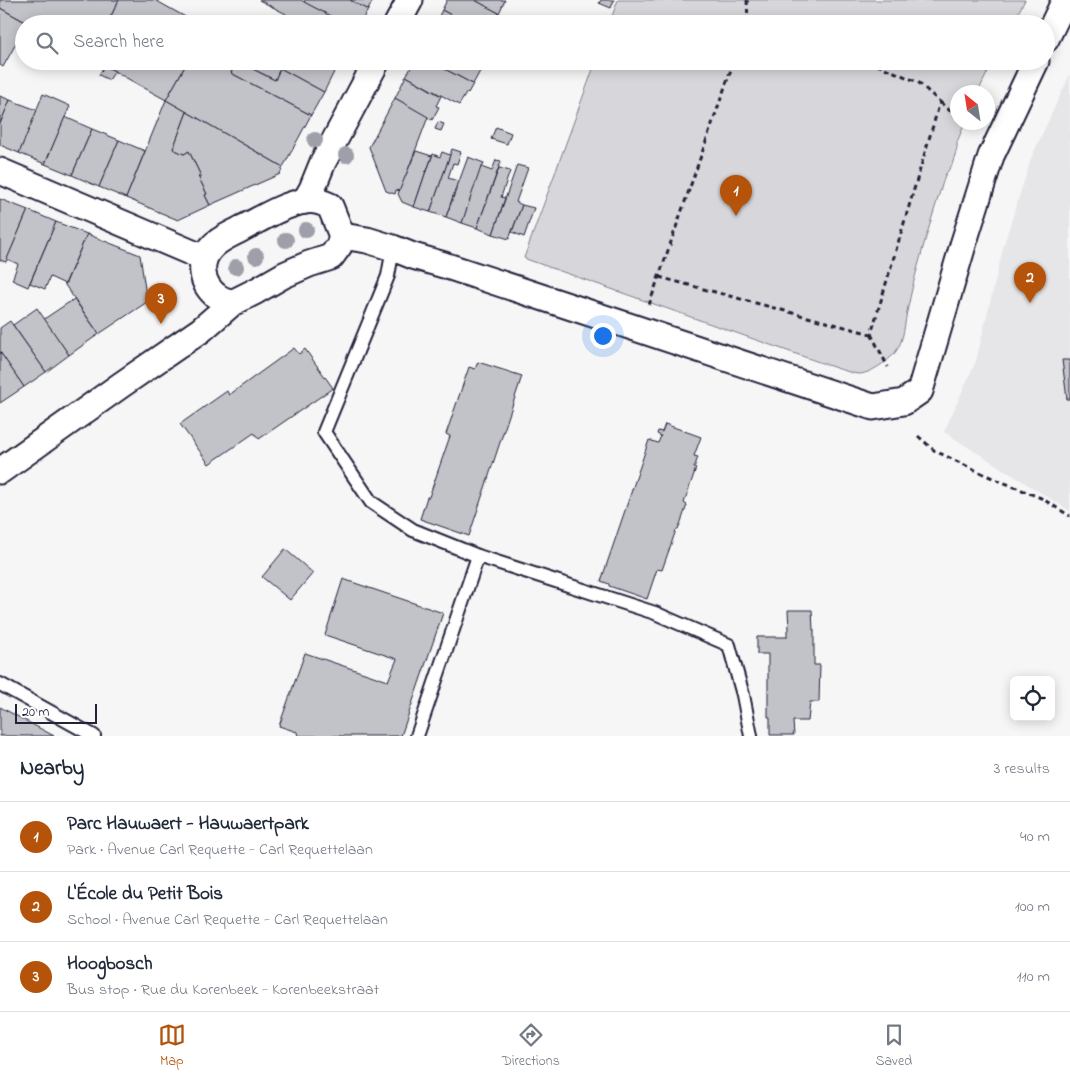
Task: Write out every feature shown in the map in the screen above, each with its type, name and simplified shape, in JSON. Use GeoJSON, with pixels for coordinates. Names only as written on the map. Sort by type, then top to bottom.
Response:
{"type":"FeatureCollection","features":[{"type":"Feature","properties":{"kind":"street"},"geometry":{"type":"LineString","coordinates":[[402,15],[410,0]]}},
{"type":"Feature","properties":{"kind":"street"},"geometry":{"type":"LineString","coordinates":[[1055,21],[1065,0]]}},
{"type":"Feature","properties":{"kind":"street"},"geometry":{"type":"LineString","coordinates":[[305,201],[323,162],[372,70]]}},
{"type":"Feature","properties":{"kind":"street"},"geometry":{"type":"LineString","coordinates":[[342,236],[393,248],[873,407],[904,402],[920,391],[991,156],[1032,70]]}},
{"type":"Feature","properties":{"kind":"street"},"geometry":{"type":"LineString","coordinates":[[0,171],[204,258]]}},
{"type":"Feature","properties":{"kind":"street"},"geometry":{"type":"LineString","coordinates":[[0,471],[200,330],[232,303],[284,275],[331,257],[339,246],[342,236],[330,206],[320,201],[305,201],[285,207],[212,246],[204,258],[202,269],[204,279],[219,298],[232,303]]}},
{"type":"Feature","properties":{"kind":"lane"},"geometry":{"type":"LineString","coordinates":[[393,248],[388,276],[324,432],[371,502],[413,530],[478,556],[655,613],[729,644],[744,695],[751,736]]}},
{"type":"Feature","properties":{"kind":"lane"},"geometry":{"type":"LineString","coordinates":[[417,736],[478,556]]}},
{"type":"Feature","properties":{"kind":"lane"},"geometry":{"type":"LineString","coordinates":[[0,684],[94,736]]}},
{"type":"Feature","properties":{"kind":"path"},"geometry":{"type":"LineString","coordinates":[[747,0],[748,15]]}},
{"type":"Feature","properties":{"kind":"path"},"geometry":{"type":"LineString","coordinates":[[648,308],[731,70]]}},
{"type":"Feature","properties":{"kind":"path"},"geometry":{"type":"LineString","coordinates":[[889,70],[918,82],[950,111]]}},
{"type":"Feature","properties":{"kind":"path"},"geometry":{"type":"LineString","coordinates":[[888,367],[872,334],[940,102]]}},
{"type":"Feature","properties":{"kind":"path"},"geometry":{"type":"LineString","coordinates":[[659,277],[872,334]]}},
{"type":"Feature","properties":{"kind":"path"},"geometry":{"type":"LineString","coordinates":[[918,436],[935,451],[1041,498],[1070,516]]}},
{"type":"Feature","properties":{"kind":"shaded area"},"geometry":{"type":"Polygon","coordinates":[[[618,0],[1025,0],[1017,15],[612,15],[618,0]]]}},
{"type":"Feature","properties":{"kind":"shaded area"},"geometry":{"type":"Polygon","coordinates":[[[593,70],[989,70],[981,85],[950,85],[950,130],[962,130],[957,142],[952,165],[945,175],[924,243],[898,349],[891,357],[877,367],[862,374],[836,368],[524,258],[593,70]]]}},
{"type":"Feature","properties":{"kind":"shaded area"},"geometry":{"type":"Polygon","coordinates":[[[1070,74],[1070,511],[944,432],[976,361],[1004,244],[1032,156],[1070,74]]]}},
{"type":"Feature","properties":{"kind":"building"},"geometry":{"type":"Polygon","coordinates":[[[0,0],[119,0],[112,15],[15,16],[0,8],[0,0]]]}},
{"type":"Feature","properties":{"kind":"building"},"geometry":{"type":"Polygon","coordinates":[[[119,0],[155,0],[182,15],[112,15],[119,0]]]}},
{"type":"Feature","properties":{"kind":"building"},"geometry":{"type":"Polygon","coordinates":[[[259,0],[301,0],[329,15],[286,15],[259,0]]]}},
{"type":"Feature","properties":{"kind":"building"},"geometry":{"type":"Polygon","coordinates":[[[305,0],[350,0],[368,10],[365,15],[329,15],[304,2],[305,0]]]}},
{"type":"Feature","properties":{"kind":"building"},"geometry":{"type":"Polygon","coordinates":[[[350,0],[373,0],[368,10],[350,0]]]}},
{"type":"Feature","properties":{"kind":"building"},"geometry":{"type":"Polygon","coordinates":[[[447,0],[475,0],[499,13],[498,15],[451,15],[442,10],[447,0]]]}},
{"type":"Feature","properties":{"kind":"building"},"geometry":{"type":"Polygon","coordinates":[[[475,0],[505,0],[499,13],[475,0]]]}},
{"type":"Feature","properties":{"kind":"building"},"geometry":{"type":"Polygon","coordinates":[[[601,0],[614,0],[611,8],[599,3],[601,0]]]}},
{"type":"Feature","properties":{"kind":"building"},"geometry":{"type":"Polygon","coordinates":[[[0,8],[15,16],[15,45],[3,67],[0,65],[0,8]]]}},
{"type":"Feature","properties":{"kind":"building"},"geometry":{"type":"Polygon","coordinates":[[[442,10],[451,15],[440,15],[442,10]]]}},
{"type":"Feature","properties":{"kind":"building"},"geometry":{"type":"Polygon","coordinates":[[[102,70],[115,71],[109,80],[99,75],[102,70]]]}},
{"type":"Feature","properties":{"kind":"building"},"geometry":{"type":"Polygon","coordinates":[[[112,70],[183,70],[166,100],[112,70]]]}},
{"type":"Feature","properties":{"kind":"building"},"geometry":{"type":"Polygon","coordinates":[[[183,70],[232,70],[231,73],[311,115],[283,167],[166,100],[183,70]]]}},
{"type":"Feature","properties":{"kind":"building"},"geometry":{"type":"Polygon","coordinates":[[[232,70],[255,70],[275,80],[279,70],[284,70],[324,92],[311,115],[231,73],[232,70]]]}},
{"type":"Feature","properties":{"kind":"building"},"geometry":{"type":"Polygon","coordinates":[[[255,70],[279,70],[275,80],[255,70]]]}},
{"type":"Feature","properties":{"kind":"building"},"geometry":{"type":"Polygon","coordinates":[[[284,70],[335,70],[324,92],[284,70]]]}},
{"type":"Feature","properties":{"kind":"building"},"geometry":{"type":"Polygon","coordinates":[[[410,70],[447,70],[473,84],[459,105],[406,76],[410,70]]]}},
{"type":"Feature","properties":{"kind":"building"},"geometry":{"type":"Polygon","coordinates":[[[447,70],[481,70],[473,84],[447,70]]]}},
{"type":"Feature","properties":{"kind":"building"},"geometry":{"type":"Polygon","coordinates":[[[406,76],[441,96],[436,106],[439,107],[432,120],[395,98],[406,76]]]}},
{"type":"Feature","properties":{"kind":"building"},"geometry":{"type":"Polygon","coordinates":[[[43,94],[70,106],[45,164],[19,153],[43,94]]]}},
{"type":"Feature","properties":{"kind":"building"},"geometry":{"type":"Polygon","coordinates":[[[0,96],[10,100],[0,124],[0,96]]]}},
{"type":"Feature","properties":{"kind":"building"},"geometry":{"type":"Polygon","coordinates":[[[395,98],[428,117],[400,191],[396,190],[395,194],[386,191],[369,147],[395,98]]]}},
{"type":"Feature","properties":{"kind":"building"},"geometry":{"type":"Polygon","coordinates":[[[10,100],[37,110],[19,153],[0,145],[0,124],[10,100]]]}},
{"type":"Feature","properties":{"kind":"building"},"geometry":{"type":"Polygon","coordinates":[[[166,100],[187,112],[173,149],[184,154],[189,151],[201,176],[198,176],[210,205],[178,220],[126,198],[166,100]]]}},
{"type":"Feature","properties":{"kind":"building"},"geometry":{"type":"Polygon","coordinates":[[[187,112],[283,167],[280,174],[210,205],[198,176],[201,176],[189,151],[184,154],[173,149],[187,112]]]}},
{"type":"Feature","properties":{"kind":"building"},"geometry":{"type":"Polygon","coordinates":[[[65,117],[92,129],[72,175],[45,164],[65,117]]]}},
{"type":"Feature","properties":{"kind":"building"},"geometry":{"type":"Polygon","coordinates":[[[438,122],[444,124],[441,131],[435,129],[438,122]]]}},
{"type":"Feature","properties":{"kind":"building"},"geometry":{"type":"Polygon","coordinates":[[[496,127],[511,133],[507,144],[491,139],[496,127]]]}},
{"type":"Feature","properties":{"kind":"building"},"geometry":{"type":"Polygon","coordinates":[[[92,129],[119,140],[99,187],[72,175],[92,129]]]}},
{"type":"Feature","properties":{"kind":"building"},"geometry":{"type":"Polygon","coordinates":[[[119,140],[145,151],[126,198],[99,187],[119,140]]]}},
{"type":"Feature","properties":{"kind":"building"},"geometry":{"type":"Polygon","coordinates":[[[452,149],[461,152],[457,164],[453,163],[448,178],[458,181],[446,217],[430,212],[452,149]]]}},
{"type":"Feature","properties":{"kind":"building"},"geometry":{"type":"Polygon","coordinates":[[[416,151],[432,156],[414,207],[402,202],[398,194],[416,151]]]}},
{"type":"Feature","properties":{"kind":"building"},"geometry":{"type":"Polygon","coordinates":[[[442,152],[450,155],[430,212],[414,207],[433,154],[440,157],[442,152]]]}},
{"type":"Feature","properties":{"kind":"building"},"geometry":{"type":"Polygon","coordinates":[[[468,157],[484,163],[462,223],[446,217],[468,157]]]}},
{"type":"Feature","properties":{"kind":"building"},"geometry":{"type":"Polygon","coordinates":[[[496,160],[501,161],[477,228],[462,223],[481,167],[492,171],[496,160]]]}},
{"type":"Feature","properties":{"kind":"building"},"geometry":{"type":"Polygon","coordinates":[[[517,165],[528,168],[516,202],[522,205],[509,239],[493,234],[517,165]]]}},
{"type":"Feature","properties":{"kind":"building"},"geometry":{"type":"Polygon","coordinates":[[[499,168],[510,171],[501,197],[505,198],[493,234],[477,228],[499,168]]]}},
{"type":"Feature","properties":{"kind":"building"},"geometry":{"type":"Polygon","coordinates":[[[0,199],[28,210],[6,262],[0,260],[0,199]]]}},
{"type":"Feature","properties":{"kind":"building"},"geometry":{"type":"Polygon","coordinates":[[[522,205],[534,208],[524,237],[512,232],[522,205]]]}},
{"type":"Feature","properties":{"kind":"building"},"geometry":{"type":"Polygon","coordinates":[[[28,210],[56,222],[28,287],[12,280],[18,264],[7,259],[28,210]]]}},
{"type":"Feature","properties":{"kind":"building"},"geometry":{"type":"Polygon","coordinates":[[[56,222],[87,234],[65,284],[50,277],[45,289],[30,283],[56,222]]]}},
{"type":"Feature","properties":{"kind":"building"},"geometry":{"type":"Polygon","coordinates":[[[87,234],[140,255],[147,302],[99,334],[65,285],[87,234]]]}},
{"type":"Feature","properties":{"kind":"building"},"geometry":{"type":"Polygon","coordinates":[[[74,299],[99,334],[69,355],[44,319],[74,299]]]}},
{"type":"Feature","properties":{"kind":"building"},"geometry":{"type":"Polygon","coordinates":[[[37,308],[69,355],[46,372],[13,325],[37,308]]]}},
{"type":"Feature","properties":{"kind":"building"},"geometry":{"type":"Polygon","coordinates":[[[10,321],[46,372],[24,387],[0,352],[0,328],[10,321]]]}},
{"type":"Feature","properties":{"kind":"building"},"geometry":{"type":"Polygon","coordinates":[[[294,348],[299,354],[305,349],[333,388],[259,439],[254,433],[209,464],[180,424],[227,391],[229,395],[294,348]]]}},
{"type":"Feature","properties":{"kind":"building"},"geometry":{"type":"Polygon","coordinates":[[[0,352],[24,387],[0,403],[0,352]]]}},
{"type":"Feature","properties":{"kind":"building"},"geometry":{"type":"Polygon","coordinates":[[[1062,360],[1070,360],[1070,399],[1067,399],[1062,360]]]}},
{"type":"Feature","properties":{"kind":"building"},"geometry":{"type":"Polygon","coordinates":[[[478,362],[522,376],[469,536],[420,519],[450,436],[446,434],[469,367],[475,369],[478,362]]]}},
{"type":"Feature","properties":{"kind":"building"},"geometry":{"type":"Polygon","coordinates":[[[665,424],[701,437],[694,456],[698,457],[694,468],[696,468],[684,503],[687,505],[662,570],[657,569],[647,599],[609,586],[609,584],[601,581],[649,440],[658,443],[661,436],[657,434],[658,431],[662,432],[665,424]]]}},
{"type":"Feature","properties":{"kind":"building"},"geometry":{"type":"Polygon","coordinates":[[[285,549],[313,573],[290,600],[262,577],[285,549]]]}},
{"type":"Feature","properties":{"kind":"building"},"geometry":{"type":"Polygon","coordinates":[[[343,579],[443,613],[401,736],[298,736],[297,732],[279,726],[305,653],[388,681],[397,659],[325,635],[343,579]]]}},
{"type":"Feature","properties":{"kind":"building"},"geometry":{"type":"Polygon","coordinates":[[[788,610],[812,610],[814,665],[820,665],[819,702],[810,702],[808,721],[793,721],[794,735],[770,735],[770,717],[768,717],[768,654],[757,654],[757,637],[787,637],[787,630],[789,630],[788,610]]]}},
{"type":"Feature","properties":{"kind":"building"},"geometry":{"type":"Polygon","coordinates":[[[0,707],[54,736],[0,736],[0,707]]]}},
{"type":"Feature","properties":{"kind":"place","name":"Parc Hauwaert - Hauwaertpark"},"geometry":{"type":"Point","coordinates":[736,216]}},
{"type":"Feature","properties":{"kind":"place","name":"L'École du Petit Bois"},"geometry":{"type":"Point","coordinates":[1030,303]}},
{"type":"Feature","properties":{"kind":"place","name":"Hoogbosch"},"geometry":{"type":"Point","coordinates":[161,324]}}]}
